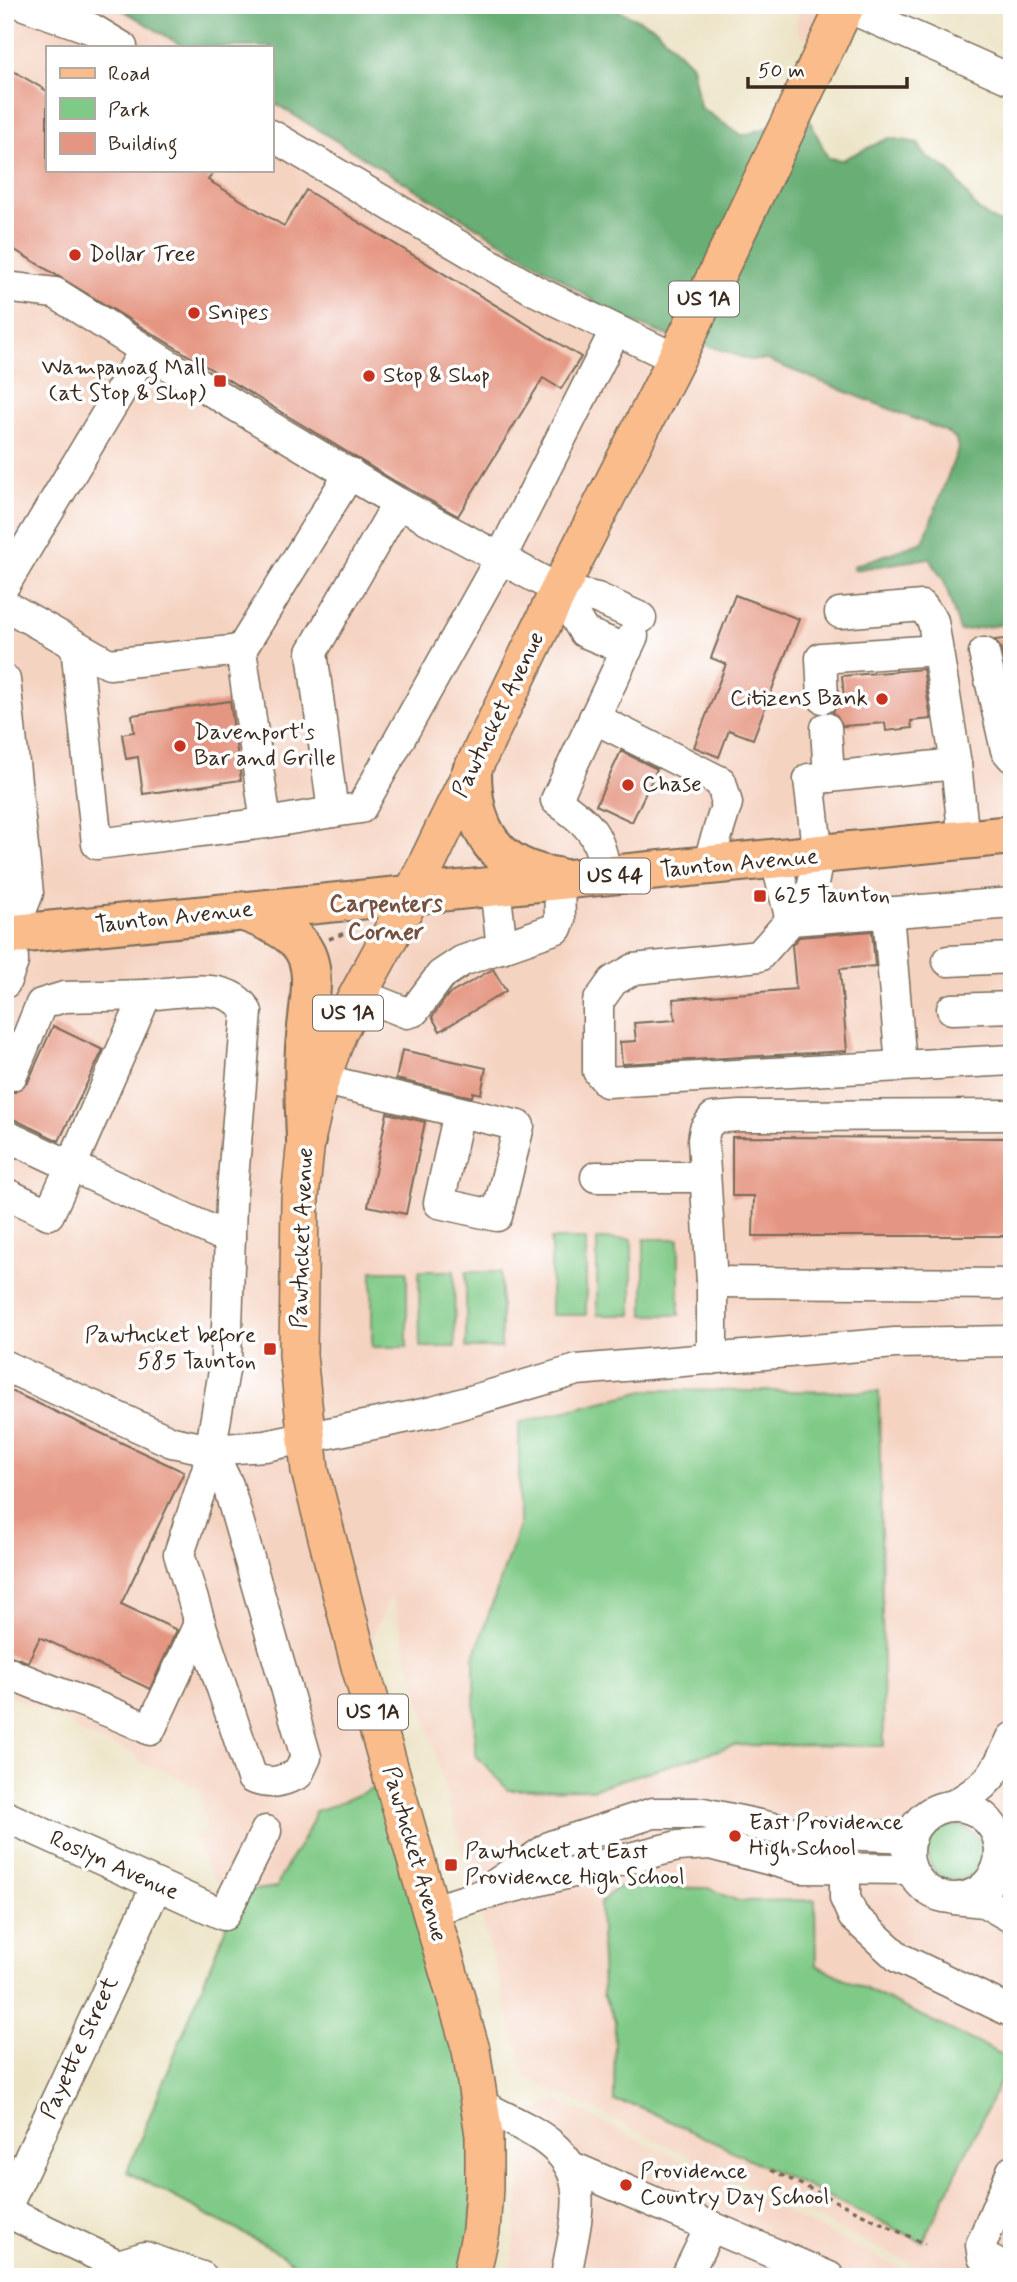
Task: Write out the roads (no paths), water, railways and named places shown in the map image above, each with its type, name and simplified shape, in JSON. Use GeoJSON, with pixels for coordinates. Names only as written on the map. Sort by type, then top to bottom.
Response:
{"type":"FeatureCollection","features":[{"type":"Feature","properties":{"kind":"highway"},"geometry":{"type":"LineString","coordinates":[[472,771],[474,808],[485,836],[493,846],[505,858],[545,876],[579,879]]}},
{"type":"Feature","properties":{"kind":"highway","name":"Taunton Avenue"},"geometry":{"type":"LineString","coordinates":[[8,931],[242,912],[818,857],[1012,835]]}},
{"type":"Feature","properties":{"kind":"highway"},"geometry":{"type":"LineString","coordinates":[[242,912],[286,931],[298,941],[311,962],[305,1050],[306,1140]]}},
{"type":"Feature","properties":{"kind":"main road","name":"Pawtucket Avenue"},"geometry":{"type":"LineString","coordinates":[[471,2277],[481,2231],[484,2135],[471,2050],[360,1666],[310,1471],[299,1355],[300,1198],[306,1140],[320,1079],[339,1030],[412,895],[846,6]]}},
{"type":"Feature","properties":{"kind":"street"},"geometry":{"type":"LineString","coordinates":[[24,5],[92,30],[120,46]]}},
{"type":"Feature","properties":{"kind":"street"},"geometry":{"type":"LineString","coordinates":[[846,6],[1012,79]]}},
{"type":"Feature","properties":{"kind":"street"},"geometry":{"type":"LineString","coordinates":[[273,136],[534,289],[676,359]]}},
{"type":"Feature","properties":{"kind":"street"},"geometry":{"type":"LineString","coordinates":[[5,287],[55,293],[398,503],[559,590],[597,598],[634,635],[556,800],[592,828],[600,846],[579,879],[557,928],[463,961],[441,975],[414,1011],[407,1013],[359,994]]}},
{"type":"Feature","properties":{"kind":"street"},"geometry":{"type":"LineString","coordinates":[[76,646],[97,844],[361,808],[500,559],[615,331]]}},
{"type":"Feature","properties":{"kind":"street"},"geometry":{"type":"LineString","coordinates":[[5,584],[145,350]]}},
{"type":"Feature","properties":{"kind":"street"},"geometry":{"type":"LineString","coordinates":[[266,823],[241,650],[350,473]]}},
{"type":"Feature","properties":{"kind":"street"},"geometry":{"type":"LineString","coordinates":[[333,812],[312,652],[398,503]]}},
{"type":"Feature","properties":{"kind":"street"},"geometry":{"type":"LineString","coordinates":[[5,605],[109,664],[241,650]]}},
{"type":"Feature","properties":{"kind":"street"},"geometry":{"type":"LineString","coordinates":[[840,613],[922,606],[933,621],[956,764],[964,840]]}},
{"type":"Feature","properties":{"kind":"street"},"geometry":{"type":"LineString","coordinates":[[823,698],[821,658],[937,650]]}},
{"type":"Feature","properties":{"kind":"street"},"geometry":{"type":"LineString","coordinates":[[984,653],[1006,750],[1012,757]]}},
{"type":"Feature","properties":{"kind":"street"},"geometry":{"type":"LineString","coordinates":[[5,680],[28,893],[8,931],[13,962],[5,983]]}},
{"type":"Feature","properties":{"kind":"street"},"geometry":{"type":"LineString","coordinates":[[594,719],[721,782],[727,803],[707,867]]}},
{"type":"Feature","properties":{"kind":"street"},"geometry":{"type":"LineString","coordinates":[[825,728],[819,778],[818,857],[799,919],[759,956],[634,969],[613,981],[598,1002],[598,1071],[607,1082],[634,1082],[1012,1060]]}},
{"type":"Feature","properties":{"kind":"street"},"geometry":{"type":"LineString","coordinates":[[819,778],[956,764]]}},
{"type":"Feature","properties":{"kind":"street"},"geometry":{"type":"LineString","coordinates":[[776,860],[799,919]]}},
{"type":"Feature","properties":{"kind":"street"},"geometry":{"type":"LineString","coordinates":[[495,887],[502,948]]}},
{"type":"Feature","properties":{"kind":"street"},"geometry":{"type":"LineString","coordinates":[[799,919],[1012,903]]}},
{"type":"Feature","properties":{"kind":"street"},"geometry":{"type":"LineString","coordinates":[[888,913],[901,1065]]}},
{"type":"Feature","properties":{"kind":"street"},"geometry":{"type":"LineString","coordinates":[[948,961],[1012,958]]}},
{"type":"Feature","properties":{"kind":"street"},"geometry":{"type":"LineString","coordinates":[[12,1075],[41,1004],[64,997],[222,992],[238,999],[247,1013],[230,1239],[226,1359],[211,1450],[180,1554],[252,1778],[266,1783],[281,1782],[299,1774],[306,1758],[228,1485],[211,1450]]}},
{"type":"Feature","properties":{"kind":"street"},"geometry":{"type":"LineString","coordinates":[[5,1193],[49,1214],[146,996]]}},
{"type":"Feature","properties":{"kind":"street"},"geometry":{"type":"LineString","coordinates":[[952,1009],[1012,1007]]}},
{"type":"Feature","properties":{"kind":"street"},"geometry":{"type":"LineString","coordinates":[[320,1079],[459,1112]]}},
{"type":"Feature","properties":{"kind":"street"},"geometry":{"type":"LineString","coordinates":[[712,1359],[712,1282],[703,1140],[705,1129],[713,1118],[1012,1115]]}},
{"type":"Feature","properties":{"kind":"street"},"geometry":{"type":"LineString","coordinates":[[5,1135],[230,1239]]}},
{"type":"Feature","properties":{"kind":"street"},"geometry":{"type":"LineString","coordinates":[[596,1177],[705,1177]]}},
{"type":"Feature","properties":{"kind":"street"},"geometry":{"type":"LineString","coordinates":[[712,1282],[1012,1284]]}},
{"type":"Feature","properties":{"kind":"street"},"geometry":{"type":"LineString","coordinates":[[5,1366],[172,1442],[211,1450],[265,1446],[433,1412],[577,1370],[895,1343],[1012,1341]]}},
{"type":"Feature","properties":{"kind":"street"},"geometry":{"type":"LineString","coordinates":[[5,1671],[67,1698],[120,1714],[150,1730],[194,1640],[198,1616]]}},
{"type":"Feature","properties":{"kind":"street"},"geometry":{"type":"LineString","coordinates":[[952,1806],[980,1790],[995,1775],[1012,1738]]}},
{"type":"Feature","properties":{"kind":"street"},"geometry":{"type":"LineString","coordinates":[[995,1775],[998,1846],[1012,1898]]}},
{"type":"Feature","properties":{"kind":"street"},"geometry":{"type":"LineString","coordinates":[[950,1899],[979,1891],[991,1881],[998,1846],[981,1814],[967,1807],[936,1809],[923,1817],[911,1837],[908,1860],[911,1869],[922,1887],[936,1895],[950,1899],[984,1902],[1012,1918]]}},
{"type":"Feature","properties":{"kind":"street"},"geometry":{"type":"LineString","coordinates":[[481,1895],[551,1846],[653,1813],[703,1813],[792,1832],[911,1837]]}},
{"type":"Feature","properties":{"kind":"street","name":"Roslyn Avenue"},"geometry":{"type":"LineString","coordinates":[[5,1816],[156,1887],[224,1915],[266,1831]]}},
{"type":"Feature","properties":{"kind":"street"},"geometry":{"type":"LineString","coordinates":[[431,1911],[481,1895],[678,1846],[710,1844],[801,1868],[911,1869]]}},
{"type":"Feature","properties":{"kind":"street"},"geometry":{"type":"LineString","coordinates":[[845,1870],[845,1898],[853,1916],[899,1958],[1012,2012]]}},
{"type":"Feature","properties":{"kind":"street","name":"Payette Street"},"geometry":{"type":"LineString","coordinates":[[5,2211],[156,1887]]}},
{"type":"Feature","properties":{"kind":"street"},"geometry":{"type":"LineString","coordinates":[[480,2104],[554,2145],[572,2167],[578,2191],[566,2277]]}},
{"type":"Feature","properties":{"kind":"street"},"geometry":{"type":"LineString","coordinates":[[572,2167],[829,2277]]}},
{"type":"Feature","properties":{"kind":"street"},"geometry":{"type":"LineString","coordinates":[[1012,2171],[981,2245],[984,2257],[1012,2271]]}},
{"type":"Feature","properties":{"kind":"street"},"geometry":{"type":"LineString","coordinates":[[5,2211],[115,2271],[145,2257],[202,2277]]}},
{"type":"Feature","properties":{"kind":"street"},"geometry":{"type":"LineString","coordinates":[[686,2277],[710,2227]]}},
{"type":"Feature","properties":{"kind":"place","name":"Dollar Tree"},"geometry":{"type":"Point","coordinates":[75,255]}},
{"type":"Feature","properties":{"kind":"place","name":"Snipes"},"geometry":{"type":"Point","coordinates":[194,313]}},
{"type":"Feature","properties":{"kind":"place","name":"Stop & Shop"},"geometry":{"type":"Point","coordinates":[369,376]}},
{"type":"Feature","properties":{"kind":"place","name":"Wampanoag Mall (at Stop & Shop)"},"geometry":{"type":"Point","coordinates":[220,381]}},
{"type":"Feature","properties":{"kind":"place","name":"Citizens Bank"},"geometry":{"type":"Point","coordinates":[882,699]}},
{"type":"Feature","properties":{"kind":"place","name":"Davenport's Bar and Grille"},"geometry":{"type":"Point","coordinates":[180,746]}},
{"type":"Feature","properties":{"kind":"place","name":"Chase"},"geometry":{"type":"Point","coordinates":[628,785]}},
{"type":"Feature","properties":{"kind":"place","name":"625 Taunton"},"geometry":{"type":"Point","coordinates":[760,896]}},
{"type":"Feature","properties":{"kind":"place","name":"Pawtucket before 585 Taunton"},"geometry":{"type":"Point","coordinates":[270,1349]}},
{"type":"Feature","properties":{"kind":"place","name":"East Providence High School"},"geometry":{"type":"Point","coordinates":[735,1836]}},
{"type":"Feature","properties":{"kind":"place","name":"Pawtucket at East Providence High School"},"geometry":{"type":"Point","coordinates":[451,1865]}},
{"type":"Feature","properties":{"kind":"place","name":"Providence Country Day School"},"geometry":{"type":"Point","coordinates":[626,2185]}},
{"type":"Feature","properties":{"kind":"district","name":"Carpenters Corner"},"geometry":{"type":"Point","coordinates":[386,918]}}]}
